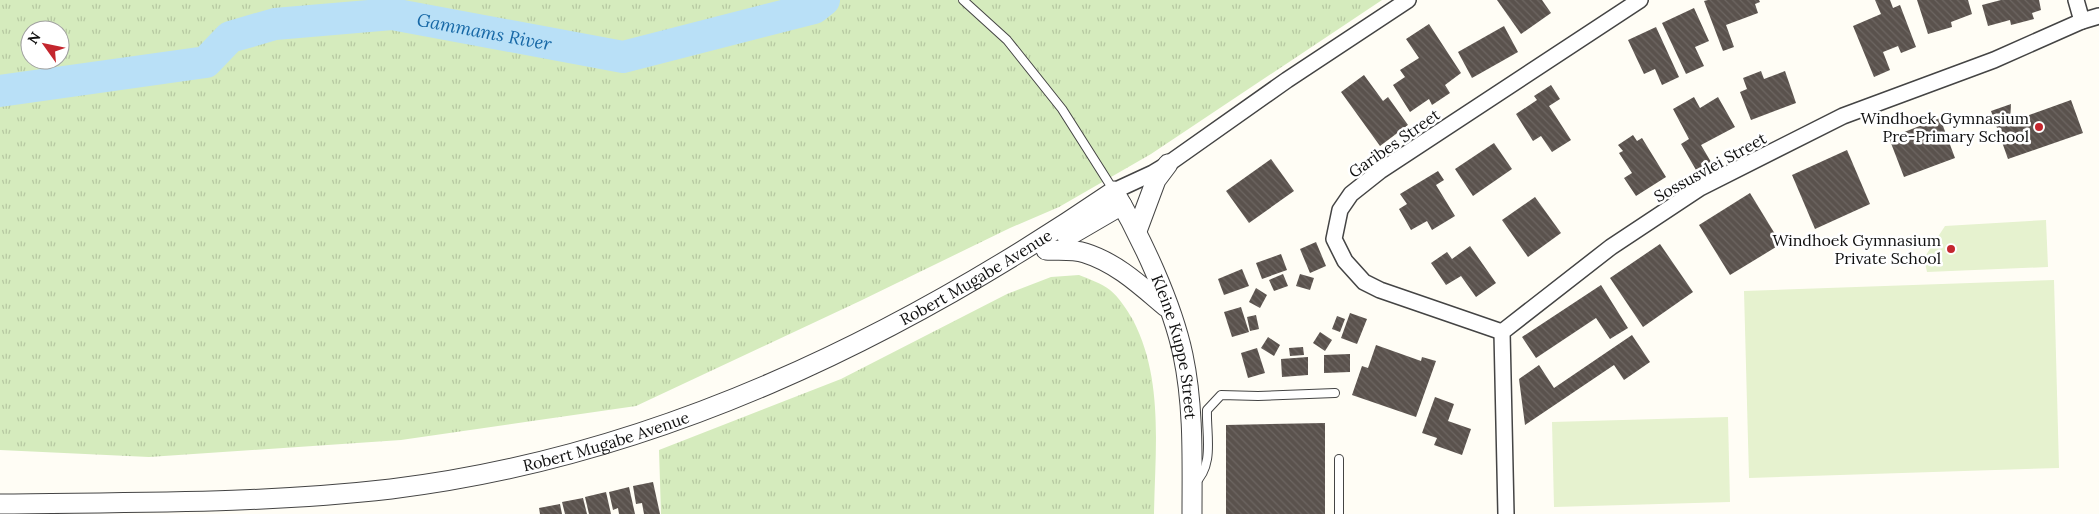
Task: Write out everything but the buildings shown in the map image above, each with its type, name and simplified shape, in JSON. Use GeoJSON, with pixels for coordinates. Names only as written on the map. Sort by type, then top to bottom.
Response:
{"type":"FeatureCollection","features":[{"type":"Feature","properties":{"kind":"street","name":"Robert Mugabe Avenue"},"geometry":{"type":"LineString","coordinates":[[141,514],[298,508],[357,503],[443,491],[526,475],[661,438],[749,404],[813,377],[959,302],[1046,250],[1287,80],[1408,0]]}},
{"type":"Feature","properties":{"kind":"street","name":"Garibes Street"},"geometry":{"type":"LineString","coordinates":[[1502,332],[1380,290],[1364,282],[1345,261],[1334,239],[1340,210],[1351,194],[1380,171],[1640,0]]}},
{"type":"Feature","properties":{"kind":"street"},"geometry":{"type":"LineString","coordinates":[[2076,0],[2082,21]]}},
{"type":"Feature","properties":{"kind":"street","name":"Sossusvlei Street"},"geometry":{"type":"LineString","coordinates":[[1502,332],[1610,247],[1700,188],[1843,116],[1994,60],[2082,21],[2099,16]]}},
{"type":"Feature","properties":{"kind":"street"},"geometry":{"type":"LineString","coordinates":[[1137,232],[1161,169]]}},
{"type":"Feature","properties":{"kind":"street","name":"Robert Mugabe Avenue"},"geometry":{"type":"LineString","coordinates":[[0,504],[241,501],[391,489],[523,465],[649,431],[780,380],[857,345],[938,302],[1118,198]]}},
{"type":"Feature","properties":{"kind":"street","name":"Kleine Kuppe Street"},"geometry":{"type":"LineString","coordinates":[[1118,198],[1137,232],[1169,309],[1183,354],[1192,440],[1192,514]]}},
{"type":"Feature","properties":{"kind":"street"},"geometry":{"type":"LineString","coordinates":[[1046,250],[1083,252],[1106,262],[1128,275],[1169,309]]}},
{"type":"Feature","properties":{"kind":"street"},"geometry":{"type":"LineString","coordinates":[[1502,332],[1506,514]]}},
{"type":"Feature","properties":{"kind":"lane"},"geometry":{"type":"LineString","coordinates":[[963,0],[1007,40],[1062,110],[1118,198]]}},
{"type":"Feature","properties":{"kind":"lane"},"geometry":{"type":"LineString","coordinates":[[1192,485],[1202,477],[1207,462],[1206,410],[1221,395],[1258,396],[1335,393]]}},
{"type":"Feature","properties":{"kind":"lane"},"geometry":{"type":"LineString","coordinates":[[1339,459],[1339,514]]}},
{"type":"Feature","properties":{"kind":"green space"},"geometry":{"type":"Polygon","coordinates":[[[0,0],[1382,0],[1151,154],[1059,207],[1010,228],[636,406],[401,440],[149,457],[0,450],[0,0]]]}},
{"type":"Feature","properties":{"kind":"green space"},"geometry":{"type":"Polygon","coordinates":[[[2046,220],[2048,267],[1927,272],[1924,258],[1945,226],[2046,220]]]}},
{"type":"Feature","properties":{"kind":"green space"},"geometry":{"type":"Polygon","coordinates":[[[1079,275],[1103,285],[1117,296],[1133,320],[1143,343],[1150,366],[1156,415],[1154,514],[661,514],[659,450],[841,379],[1007,294],[1051,277],[1079,275]]]}},
{"type":"Feature","properties":{"kind":"green space"},"geometry":{"type":"Polygon","coordinates":[[[2054,280],[2059,468],[1749,478],[1744,291],[2054,280]]]}},
{"type":"Feature","properties":{"kind":"green space"},"geometry":{"type":"Polygon","coordinates":[[[1728,417],[1730,502],[1554,507],[1552,422],[1728,417]]]}},
{"type":"Feature","properties":{"kind":"waterway","name":"Gammams River"},"geometry":{"type":"LineString","coordinates":[[0,91],[206,62],[230,37],[275,24],[392,14],[623,57],[814,8],[824,0]]}},
{"type":"Feature","properties":{"kind":"place","name":"Windhoek Gymnasium Pre-Primary School"},"geometry":{"type":"Point","coordinates":[2039,127]}},
{"type":"Feature","properties":{"kind":"place","name":"Windhoek Gymnasium Private School"},"geometry":{"type":"Point","coordinates":[1951,249]}}]}
